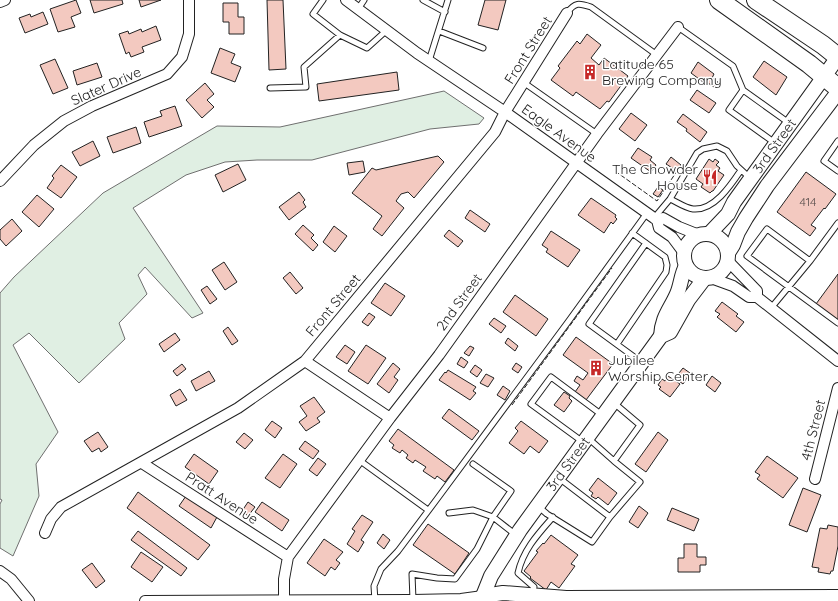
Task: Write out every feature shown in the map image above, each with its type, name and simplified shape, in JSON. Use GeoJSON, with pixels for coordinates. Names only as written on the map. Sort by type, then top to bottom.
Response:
{"type":"FeatureCollection","features":[{"type":"Feature","properties":{"kind":"highway"},"geometry":{"type":"LineString","coordinates":[[718,0],[809,64],[838,88]]}},
{"type":"Feature","properties":{"kind":"highway"},"geometry":{"type":"LineString","coordinates":[[756,0],[823,45],[838,57]]}},
{"type":"Feature","properties":{"kind":"street"},"geometry":{"type":"LineString","coordinates":[[0,2],[5,0]]}},
{"type":"Feature","properties":{"kind":"street","name":"Slater Drive"},"geometry":{"type":"LineString","coordinates":[[0,182],[34,145],[64,121],[92,106],[167,74],[182,57],[189,34],[189,0]]}},
{"type":"Feature","properties":{"kind":"street","name":"Eagle Avenue"},"geometry":{"type":"LineString","coordinates":[[346,0],[429,61],[505,112],[653,217],[659,228],[672,237],[685,260]]}},
{"type":"Feature","properties":{"kind":"street","name":"Front Street"},"geometry":{"type":"LineString","coordinates":[[44,533],[51,519],[62,507],[238,408],[305,361],[495,132],[523,82],[568,13]]}},
{"type":"Feature","properties":{"kind":"street","name":"2nd Street"},"geometry":{"type":"LineString","coordinates":[[284,601],[284,578],[288,557],[390,418],[439,355],[598,134],[678,27]]}},
{"type":"Feature","properties":{"kind":"street","name":"3rd Street"},"geometry":{"type":"LineString","coordinates":[[704,235],[728,214],[746,174],[776,144],[838,57]]}},
{"type":"Feature","properties":{"kind":"street","name":"3rd Street"},"geometry":{"type":"LineString","coordinates":[[728,257],[738,232],[767,186],[838,92]]}},
{"type":"Feature","properties":{"kind":"street","name":"Eagle Avenue"},"geometry":{"type":"LineString","coordinates":[[653,217],[663,218],[679,227],[704,235]]}},
{"type":"Feature","properties":{"kind":"street"},"geometry":{"type":"LineString","coordinates":[[708,278],[722,272],[728,257],[727,247],[720,238],[704,235],[689,242],[685,260],[690,272],[697,277],[708,278],[733,286],[750,297],[757,297],[838,361]]}},
{"type":"Feature","properties":{"kind":"street"},"geometry":{"type":"LineString","coordinates":[[728,257],[741,276],[757,291],[757,297]]}},
{"type":"Feature","properties":{"kind":"street","name":"3rd Street"},"geometry":{"type":"LineString","coordinates":[[482,599],[492,576],[517,535],[661,336],[662,324],[678,294],[685,260]]}},
{"type":"Feature","properties":{"kind":"street","name":"3rd Street"},"geometry":{"type":"LineString","coordinates":[[661,336],[670,332],[688,300],[708,278]]}},
{"type":"Feature","properties":{"kind":"street"},"geometry":{"type":"LineString","coordinates":[[305,361],[390,418]]}},
{"type":"Feature","properties":{"kind":"street","name":"4th Street"},"geometry":{"type":"LineString","coordinates":[[815,479],[838,388]]}},
{"type":"Feature","properties":{"kind":"street","name":"Pratt Avenue"},"geometry":{"type":"LineString","coordinates":[[142,463],[288,557]]}},
{"type":"Feature","properties":{"kind":"street"},"geometry":{"type":"LineString","coordinates":[[0,571],[11,579],[29,601]]}},
{"type":"Feature","properties":{"kind":"street"},"geometry":{"type":"LineString","coordinates":[[144,601],[375,601],[482,599],[503,593],[532,595],[566,600],[786,599],[838,597]]}},
{"type":"Feature","properties":{"kind":"lane"},"geometry":{"type":"LineString","coordinates":[[323,0],[312,14],[340,35],[367,48],[387,30]]}},
{"type":"Feature","properties":{"kind":"lane"},"geometry":{"type":"LineString","coordinates":[[358,9],[364,0]]}},
{"type":"Feature","properties":{"kind":"lane"},"geometry":{"type":"LineString","coordinates":[[423,0],[445,12]]}},
{"type":"Feature","properties":{"kind":"lane"},"geometry":{"type":"LineString","coordinates":[[429,61],[448,0]]}},
{"type":"Feature","properties":{"kind":"lane"},"geometry":{"type":"LineString","coordinates":[[568,13],[571,7],[577,4],[591,7],[656,55]]}},
{"type":"Feature","properties":{"kind":"lane"},"geometry":{"type":"LineString","coordinates":[[678,27],[733,66],[743,90],[790,124]]}},
{"type":"Feature","properties":{"kind":"lane"},"geometry":{"type":"LineString","coordinates":[[439,31],[483,48]]}},
{"type":"Feature","properties":{"kind":"lane"},"geometry":{"type":"LineString","coordinates":[[270,88],[306,87],[304,67],[340,35]]}},
{"type":"Feature","properties":{"kind":"lane"},"geometry":{"type":"LineString","coordinates":[[523,82],[598,134]]}},
{"type":"Feature","properties":{"kind":"lane"},"geometry":{"type":"LineString","coordinates":[[743,90],[729,110],[776,144]]}},
{"type":"Feature","properties":{"kind":"lane"},"geometry":{"type":"LineString","coordinates":[[838,141],[824,161],[838,171]]}},
{"type":"Feature","properties":{"kind":"lane"},"geometry":{"type":"LineString","coordinates":[[375,601],[374,586],[380,569],[398,551],[568,322],[632,233],[653,217],[670,199],[697,153],[703,149],[717,146],[727,151],[746,174],[711,205],[702,208],[694,209],[670,199]]}},
{"type":"Feature","properties":{"kind":"lane"},"geometry":{"type":"LineString","coordinates":[[771,309],[810,261],[838,223]]}},
{"type":"Feature","properties":{"kind":"lane"},"geometry":{"type":"LineString","coordinates":[[810,261],[767,229],[747,256],[838,323]]}},
{"type":"Feature","properties":{"kind":"lane"},"geometry":{"type":"LineString","coordinates":[[617,344],[666,272],[667,265],[665,257],[632,233]]}},
{"type":"Feature","properties":{"kind":"lane"},"geometry":{"type":"LineString","coordinates":[[642,363],[589,324],[646,243]]}},
{"type":"Feature","properties":{"kind":"lane"},"geometry":{"type":"LineString","coordinates":[[538,506],[552,517],[592,542],[610,517],[640,482],[614,460],[531,404],[551,377],[603,416]]}},
{"type":"Feature","properties":{"kind":"lane"},"geometry":{"type":"LineString","coordinates":[[613,402],[640,425],[614,460]]}},
{"type":"Feature","properties":{"kind":"lane"},"geometry":{"type":"LineString","coordinates":[[359,460],[428,510]]}},
{"type":"Feature","properties":{"kind":"lane"},"geometry":{"type":"LineString","coordinates":[[413,600],[412,574],[455,579],[477,549],[493,517],[511,491],[473,464]]}},
{"type":"Feature","properties":{"kind":"lane"},"geometry":{"type":"LineString","coordinates":[[559,478],[610,517]]}},
{"type":"Feature","properties":{"kind":"lane"},"geometry":{"type":"LineString","coordinates":[[449,513],[473,510],[493,517],[517,535]]}},
{"type":"Feature","properties":{"kind":"lane"},"geometry":{"type":"LineString","coordinates":[[532,595],[534,586],[518,572],[520,563],[532,542],[552,517]]}},
{"type":"Feature","properties":{"kind":"green space"},"geometry":{"type":"Polygon","coordinates":[[[444,91],[484,118],[479,124],[430,129],[312,160],[257,160],[225,162],[186,175],[133,208],[203,313],[192,318],[145,267],[138,275],[147,294],[119,323],[125,339],[79,383],[29,333],[13,345],[58,432],[36,464],[39,496],[13,556],[0,548],[0,504],[2,500],[0,499],[0,293],[14,277],[103,193],[217,126],[280,127],[444,91]]]}},
{"type":"Feature","properties":{"kind":"building"},"geometry":{"type":"Polygon","coordinates":[[[76,0],[81,13],[71,17],[75,27],[58,32],[50,9],[76,0]]]}},
{"type":"Feature","properties":{"kind":"building"},"geometry":{"type":"Polygon","coordinates":[[[90,0],[122,0],[123,4],[94,13],[90,0]]]}},
{"type":"Feature","properties":{"kind":"building"},"geometry":{"type":"Polygon","coordinates":[[[139,0],[161,0],[141,7],[139,0]]]}},
{"type":"Feature","properties":{"kind":"building"},"geometry":{"type":"Polygon","coordinates":[[[267,0],[283,0],[286,69],[269,70],[267,0]]]}},
{"type":"Feature","properties":{"kind":"building"},"geometry":{"type":"Polygon","coordinates":[[[485,0],[506,0],[498,30],[478,25],[485,0]]]}},
{"type":"Feature","properties":{"kind":"building"},"geometry":{"type":"Polygon","coordinates":[[[223,3],[238,3],[238,17],[244,17],[244,34],[229,34],[229,22],[223,22],[223,3]]]}},
{"type":"Feature","properties":{"kind":"building"},"geometry":{"type":"Polygon","coordinates":[[[43,12],[48,24],[25,33],[19,18],[30,14],[31,17],[43,12]]]}},
{"type":"Feature","properties":{"kind":"building"},"geometry":{"type":"Polygon","coordinates":[[[156,26],[161,40],[142,47],[144,52],[131,57],[129,52],[126,54],[119,34],[128,31],[129,34],[141,29],[142,32],[156,26]]]}},
{"type":"Feature","properties":{"kind":"building","name":"Latitude 65 Brewing Company"},"geometry":{"type":"Polygon","coordinates":[[[587,34],[601,45],[591,58],[599,65],[604,58],[628,76],[609,102],[607,101],[600,109],[576,92],[573,96],[551,80],[560,68],[558,66],[577,41],[580,44],[587,34]]]}},
{"type":"Feature","properties":{"kind":"building"},"geometry":{"type":"Polygon","coordinates":[[[220,48],[235,54],[231,63],[241,67],[235,82],[211,73],[220,48]]]}},
{"type":"Feature","properties":{"kind":"building"},"geometry":{"type":"Polygon","coordinates":[[[55,59],[68,88],[53,94],[40,65],[55,59]]]}},
{"type":"Feature","properties":{"kind":"building"},"geometry":{"type":"Polygon","coordinates":[[[764,61],[787,77],[776,95],[753,77],[764,61]]]}},
{"type":"Feature","properties":{"kind":"building"},"geometry":{"type":"Polygon","coordinates":[[[698,62],[714,74],[712,78],[718,82],[714,87],[708,83],[707,85],[691,73],[698,62]]]}},
{"type":"Feature","properties":{"kind":"building"},"geometry":{"type":"Polygon","coordinates":[[[97,63],[102,77],[77,85],[73,71],[97,63]]]}},
{"type":"Feature","properties":{"kind":"building"},"geometry":{"type":"Polygon","coordinates":[[[397,72],[399,90],[319,101],[317,84],[397,72]]]}},
{"type":"Feature","properties":{"kind":"building"},"geometry":{"type":"Polygon","coordinates":[[[205,83],[214,94],[207,100],[214,107],[202,118],[186,100],[205,83]]]}},
{"type":"Feature","properties":{"kind":"building"},"geometry":{"type":"Polygon","coordinates":[[[697,90],[716,103],[709,113],[690,100],[697,90]]]}},
{"type":"Feature","properties":{"kind":"building"},"geometry":{"type":"Polygon","coordinates":[[[175,106],[182,126],[149,137],[144,122],[162,116],[160,111],[175,106]]]}},
{"type":"Feature","properties":{"kind":"building"},"geometry":{"type":"Polygon","coordinates":[[[631,113],[647,125],[635,141],[619,129],[631,113]]]}},
{"type":"Feature","properties":{"kind":"building"},"geometry":{"type":"Polygon","coordinates":[[[683,114],[707,132],[700,142],[686,131],[687,129],[677,122],[683,114]]]}},
{"type":"Feature","properties":{"kind":"building"},"geometry":{"type":"Polygon","coordinates":[[[136,127],[141,143],[113,153],[107,137],[136,127]]]}},
{"type":"Feature","properties":{"kind":"building"},"geometry":{"type":"Polygon","coordinates":[[[93,141],[100,156],[80,166],[72,152],[93,141]]]}},
{"type":"Feature","properties":{"kind":"building"},"geometry":{"type":"Polygon","coordinates":[[[638,148],[652,157],[650,160],[656,165],[651,172],[631,158],[638,148]]]}},
{"type":"Feature","properties":{"kind":"building"},"geometry":{"type":"Polygon","coordinates":[[[438,156],[444,162],[414,198],[408,192],[401,194],[396,201],[404,208],[382,236],[373,229],[382,216],[352,193],[372,168],[376,170],[438,156]]]}},
{"type":"Feature","properties":{"kind":"building"},"geometry":{"type":"Polygon","coordinates":[[[671,157],[681,165],[677,171],[666,164],[671,157]]]}},
{"type":"Feature","properties":{"kind":"building","name":"The Chowder House"},"geometry":{"type":"Polygon","coordinates":[[[709,159],[713,162],[715,159],[719,162],[716,165],[720,168],[718,171],[724,175],[710,193],[701,187],[703,184],[696,179],[709,159]]]}},
{"type":"Feature","properties":{"kind":"building"},"geometry":{"type":"Polygon","coordinates":[[[363,161],[365,172],[349,175],[347,163],[363,161]]]}},
{"type":"Feature","properties":{"kind":"building"},"geometry":{"type":"Polygon","coordinates":[[[238,164],[246,180],[223,192],[215,175],[238,164]]]}},
{"type":"Feature","properties":{"kind":"building"},"geometry":{"type":"Polygon","coordinates":[[[61,165],[77,177],[61,198],[47,188],[54,178],[52,176],[61,165]]]}},
{"type":"Feature","properties":{"kind":"building"},"geometry":{"type":"Polygon","coordinates":[[[806,172],[836,194],[811,225],[816,228],[810,236],[777,212],[806,172]]]}},
{"type":"Feature","properties":{"kind":"building"},"geometry":{"type":"Polygon","coordinates":[[[658,187],[663,190],[658,197],[653,194],[658,187]]]}},
{"type":"Feature","properties":{"kind":"building"},"geometry":{"type":"Polygon","coordinates":[[[299,192],[305,200],[303,202],[306,207],[289,220],[279,207],[299,192]]]}},
{"type":"Feature","properties":{"kind":"building"},"geometry":{"type":"Polygon","coordinates":[[[37,195],[54,209],[39,227],[22,212],[37,195]]]}},
{"type":"Feature","properties":{"kind":"building"},"geometry":{"type":"Polygon","coordinates":[[[591,198],[616,215],[615,217],[617,219],[613,224],[611,222],[604,233],[578,215],[591,198]]]}},
{"type":"Feature","properties":{"kind":"building"},"geometry":{"type":"Polygon","coordinates":[[[470,210],[490,224],[485,232],[465,218],[470,210]]]}},
{"type":"Feature","properties":{"kind":"building"},"geometry":{"type":"Polygon","coordinates":[[[12,219],[22,231],[6,246],[0,239],[0,230],[12,219]]]}},
{"type":"Feature","properties":{"kind":"building"},"geometry":{"type":"Polygon","coordinates":[[[303,225],[314,235],[311,238],[318,245],[313,251],[295,234],[303,225]]]}},
{"type":"Feature","properties":{"kind":"building"},"geometry":{"type":"Polygon","coordinates":[[[334,226],[347,236],[335,252],[323,242],[334,226]]]}},
{"type":"Feature","properties":{"kind":"building"},"geometry":{"type":"Polygon","coordinates":[[[449,230],[463,241],[458,247],[444,236],[449,230]]]}},
{"type":"Feature","properties":{"kind":"building"},"geometry":{"type":"Polygon","coordinates":[[[551,231],[580,250],[568,267],[546,252],[548,249],[542,245],[551,231]]]}},
{"type":"Feature","properties":{"kind":"building"},"geometry":{"type":"Polygon","coordinates":[[[224,262],[237,282],[225,290],[212,270],[224,262]]]}},
{"type":"Feature","properties":{"kind":"building"},"geometry":{"type":"Polygon","coordinates":[[[290,272],[303,288],[296,294],[283,278],[290,272]]]}},
{"type":"Feature","properties":{"kind":"building"},"geometry":{"type":"Polygon","coordinates":[[[838,274],[838,320],[816,304],[838,274]]]}},
{"type":"Feature","properties":{"kind":"building"},"geometry":{"type":"Polygon","coordinates":[[[385,283],[405,296],[391,316],[371,303],[385,283]]]}},
{"type":"Feature","properties":{"kind":"building"},"geometry":{"type":"Polygon","coordinates":[[[207,286],[217,299],[210,304],[201,290],[207,286]]]}},
{"type":"Feature","properties":{"kind":"building"},"geometry":{"type":"Polygon","coordinates":[[[515,295],[548,319],[536,336],[503,312],[515,295]]]}},
{"type":"Feature","properties":{"kind":"building"},"geometry":{"type":"Polygon","coordinates":[[[722,302],[738,314],[736,316],[744,322],[736,332],[717,317],[720,314],[715,311],[722,302]]]}},
{"type":"Feature","properties":{"kind":"building"},"geometry":{"type":"Polygon","coordinates":[[[369,313],[375,317],[368,326],[362,322],[369,313]]]}},
{"type":"Feature","properties":{"kind":"building"},"geometry":{"type":"Polygon","coordinates":[[[494,318],[506,326],[501,333],[489,324],[494,318]]]}},
{"type":"Feature","properties":{"kind":"building"},"geometry":{"type":"Polygon","coordinates":[[[228,327],[238,341],[232,345],[223,331],[228,327]]]}},
{"type":"Feature","properties":{"kind":"building"},"geometry":{"type":"Polygon","coordinates":[[[175,333],[180,340],[164,352],[159,344],[175,333]]]}},
{"type":"Feature","properties":{"kind":"building","name":"Jubilee Worship Center"},"geometry":{"type":"Polygon","coordinates":[[[576,337],[613,364],[586,400],[575,392],[580,385],[574,381],[577,376],[583,380],[588,373],[563,355],[576,337]]]}},
{"type":"Feature","properties":{"kind":"building"},"geometry":{"type":"Polygon","coordinates":[[[508,338],[518,346],[515,351],[505,343],[508,338]]]}},
{"type":"Feature","properties":{"kind":"building"},"geometry":{"type":"Polygon","coordinates":[[[345,345],[355,352],[347,364],[336,357],[345,345]]]}},
{"type":"Feature","properties":{"kind":"building"},"geometry":{"type":"Polygon","coordinates":[[[366,345],[386,358],[368,384],[348,371],[366,345]]]}},
{"type":"Feature","properties":{"kind":"building"},"geometry":{"type":"Polygon","coordinates":[[[470,346],[474,348],[469,356],[464,353],[470,346]]]}},
{"type":"Feature","properties":{"kind":"building"},"geometry":{"type":"Polygon","coordinates":[[[461,357],[468,362],[464,368],[457,364],[461,357]]]}},
{"type":"Feature","properties":{"kind":"building"},"geometry":{"type":"Polygon","coordinates":[[[393,363],[400,369],[394,377],[398,380],[389,393],[377,384],[393,363]]]}},
{"type":"Feature","properties":{"kind":"building"},"geometry":{"type":"Polygon","coordinates":[[[516,363],[522,367],[518,373],[512,369],[516,363]]]}},
{"type":"Feature","properties":{"kind":"building"},"geometry":{"type":"Polygon","coordinates":[[[182,364],[186,369],[177,376],[173,371],[182,364]]]}},
{"type":"Feature","properties":{"kind":"building"},"geometry":{"type":"Polygon","coordinates":[[[475,365],[482,370],[477,377],[470,372],[475,365]]]}},
{"type":"Feature","properties":{"kind":"building"},"geometry":{"type":"Polygon","coordinates":[[[683,368],[690,373],[683,384],[675,378],[683,368]]]}},
{"type":"Feature","properties":{"kind":"building"},"geometry":{"type":"Polygon","coordinates":[[[448,370],[476,387],[473,391],[476,393],[470,400],[439,380],[448,370]]]}},
{"type":"Feature","properties":{"kind":"building"},"geometry":{"type":"Polygon","coordinates":[[[209,371],[215,381],[196,391],[191,381],[209,371]]]}},
{"type":"Feature","properties":{"kind":"building"},"geometry":{"type":"Polygon","coordinates":[[[486,374],[494,378],[488,387],[480,383],[486,374]]]}},
{"type":"Feature","properties":{"kind":"building"},"geometry":{"type":"Polygon","coordinates":[[[668,376],[680,384],[670,397],[659,389],[661,387],[658,385],[662,379],[665,381],[668,376]]]}},
{"type":"Feature","properties":{"kind":"building"},"geometry":{"type":"Polygon","coordinates":[[[712,376],[721,383],[715,392],[706,385],[712,376]]]}},
{"type":"Feature","properties":{"kind":"building"},"geometry":{"type":"Polygon","coordinates":[[[503,386],[510,391],[505,400],[497,395],[503,386]]]}},
{"type":"Feature","properties":{"kind":"building"},"geometry":{"type":"Polygon","coordinates":[[[180,389],[187,400],[176,406],[170,395],[180,389]]]}},
{"type":"Feature","properties":{"kind":"building"},"geometry":{"type":"Polygon","coordinates":[[[564,392],[570,396],[569,398],[572,401],[564,412],[554,405],[564,392]]]}},
{"type":"Feature","properties":{"kind":"building"},"geometry":{"type":"Polygon","coordinates":[[[314,397],[325,412],[317,418],[320,422],[306,431],[299,422],[307,416],[300,406],[314,397]]]}},
{"type":"Feature","properties":{"kind":"building"},"geometry":{"type":"Polygon","coordinates":[[[449,409],[479,431],[472,440],[442,418],[449,409]]]}},
{"type":"Feature","properties":{"kind":"building"},"geometry":{"type":"Polygon","coordinates":[[[272,421],[282,428],[275,438],[265,430],[272,421]]]}},
{"type":"Feature","properties":{"kind":"building"},"geometry":{"type":"Polygon","coordinates":[[[521,421],[548,441],[539,453],[530,446],[524,454],[509,443],[518,431],[515,428],[521,421]]]}},
{"type":"Feature","properties":{"kind":"building"},"geometry":{"type":"Polygon","coordinates":[[[398,429],[454,470],[445,482],[437,476],[435,479],[423,471],[426,467],[415,460],[413,463],[406,458],[408,455],[402,450],[400,453],[392,448],[394,445],[389,441],[398,429]]]}},
{"type":"Feature","properties":{"kind":"building"},"geometry":{"type":"Polygon","coordinates":[[[98,432],[108,447],[101,452],[99,448],[92,452],[84,441],[98,432]]]}},
{"type":"Feature","properties":{"kind":"building"},"geometry":{"type":"Polygon","coordinates":[[[658,432],[668,440],[646,472],[635,464],[658,432]]]}},
{"type":"Feature","properties":{"kind":"building"},"geometry":{"type":"Polygon","coordinates":[[[244,433],[253,440],[245,449],[236,442],[244,433]]]}},
{"type":"Feature","properties":{"kind":"building"},"geometry":{"type":"Polygon","coordinates":[[[305,441],[319,451],[313,459],[299,449],[305,441]]]}},
{"type":"Feature","properties":{"kind":"building"},"geometry":{"type":"Polygon","coordinates":[[[194,454],[218,471],[209,484],[185,467],[194,454]]]}},
{"type":"Feature","properties":{"kind":"building"},"geometry":{"type":"Polygon","coordinates":[[[283,454],[297,464],[280,488],[265,478],[283,454]]]}},
{"type":"Feature","properties":{"kind":"building"},"geometry":{"type":"Polygon","coordinates":[[[767,456],[798,478],[783,498],[757,479],[760,475],[755,472],[767,456]]]}},
{"type":"Feature","properties":{"kind":"building"},"geometry":{"type":"Polygon","coordinates":[[[318,458],[326,464],[317,476],[309,470],[318,458]]]}},
{"type":"Feature","properties":{"kind":"building"},"geometry":{"type":"Polygon","coordinates":[[[598,478],[617,493],[608,505],[598,497],[596,499],[591,496],[593,493],[589,490],[598,478]]]}},
{"type":"Feature","properties":{"kind":"building"},"geometry":{"type":"Polygon","coordinates":[[[803,488],[821,495],[807,532],[789,525],[803,488]]]}},
{"type":"Feature","properties":{"kind":"building"},"geometry":{"type":"Polygon","coordinates":[[[138,492],[210,545],[198,560],[127,508],[138,492]]]}},
{"type":"Feature","properties":{"kind":"building"},"geometry":{"type":"Polygon","coordinates":[[[186,496],[217,517],[211,528],[179,506],[186,496]]]}},
{"type":"Feature","properties":{"kind":"building"},"geometry":{"type":"Polygon","coordinates":[[[248,502],[255,507],[248,516],[242,511],[248,502]]]}},
{"type":"Feature","properties":{"kind":"building"},"geometry":{"type":"Polygon","coordinates":[[[262,502],[289,520],[282,531],[255,512],[262,502]]]}},
{"type":"Feature","properties":{"kind":"building"},"geometry":{"type":"Polygon","coordinates":[[[639,506],[648,513],[638,528],[629,522],[639,506]]]}},
{"type":"Feature","properties":{"kind":"building"},"geometry":{"type":"Polygon","coordinates":[[[672,508],[699,519],[694,531],[667,520],[672,508]]]}},
{"type":"Feature","properties":{"kind":"building"},"geometry":{"type":"Polygon","coordinates":[[[362,515],[373,522],[361,540],[364,542],[358,552],[347,544],[355,531],[352,529],[362,515]]]}},
{"type":"Feature","properties":{"kind":"building"},"geometry":{"type":"Polygon","coordinates":[[[428,524],[469,553],[455,574],[413,545],[428,524]]]}},
{"type":"Feature","properties":{"kind":"building"},"geometry":{"type":"Polygon","coordinates":[[[828,525],[838,527],[838,546],[833,571],[831,571],[830,574],[818,572],[819,568],[812,567],[820,528],[827,529],[828,525]]]}},
{"type":"Feature","properties":{"kind":"building"},"geometry":{"type":"Polygon","coordinates":[[[138,531],[187,568],[181,576],[131,540],[138,531]]]}},
{"type":"Feature","properties":{"kind":"building"},"geometry":{"type":"Polygon","coordinates":[[[383,534],[390,540],[384,549],[377,543],[383,534]]]}},
{"type":"Feature","properties":{"kind":"building"},"geometry":{"type":"Polygon","coordinates":[[[551,535],[578,555],[571,564],[575,566],[559,588],[551,582],[546,590],[530,578],[531,577],[524,571],[538,552],[536,551],[551,535]]]}},
{"type":"Feature","properties":{"kind":"building"},"geometry":{"type":"Polygon","coordinates":[[[324,539],[343,552],[336,560],[340,563],[335,570],[331,567],[325,576],[307,563],[324,539]]]}},
{"type":"Feature","properties":{"kind":"building"},"geometry":{"type":"Polygon","coordinates":[[[684,544],[697,544],[697,557],[706,557],[706,565],[700,565],[700,572],[678,572],[678,558],[684,558],[684,544]]]}},
{"type":"Feature","properties":{"kind":"building"},"geometry":{"type":"Polygon","coordinates":[[[141,552],[163,567],[152,582],[131,567],[141,552]]]}},
{"type":"Feature","properties":{"kind":"building"},"geometry":{"type":"Polygon","coordinates":[[[92,563],[105,581],[96,588],[82,570],[92,563]]]}},
{"type":"Feature","properties":{"kind":"fence"},"geometry":{"type":"LineString","coordinates":[[615,171],[657,201],[677,171]]}},
{"type":"Feature","properties":{"kind":"fence"},"geometry":{"type":"LineString","coordinates":[[512,405],[612,268]]}},
{"type":"Feature","properties":{"kind":"place","name":"Latitude 65 Brewing Company"},"geometry":{"type":"Point","coordinates":[590,72]}},
{"type":"Feature","properties":{"kind":"place","name":"The Chowder House"},"geometry":{"type":"Point","coordinates":[710,177]}},
{"type":"Feature","properties":{"kind":"place","name":"Jubilee Worship Center"},"geometry":{"type":"Point","coordinates":[596,368]}}]}
